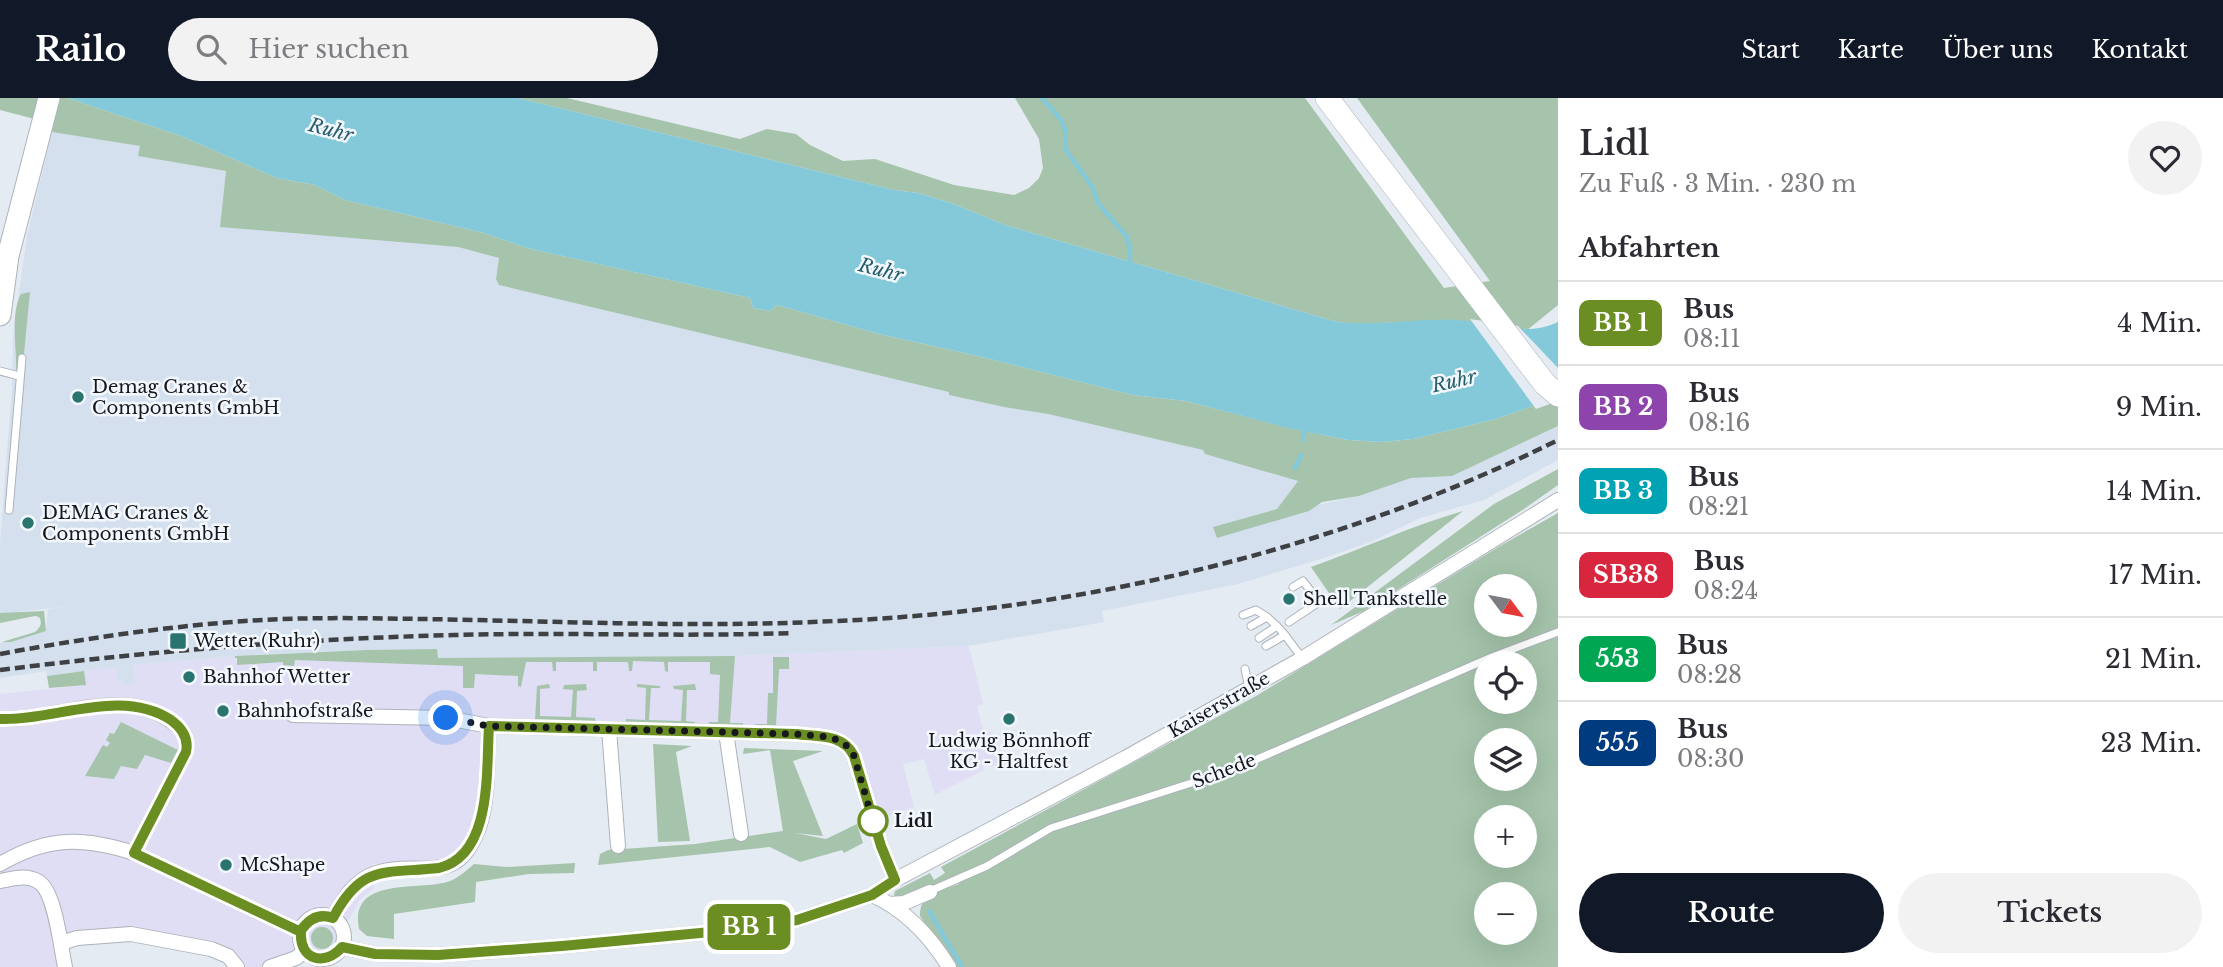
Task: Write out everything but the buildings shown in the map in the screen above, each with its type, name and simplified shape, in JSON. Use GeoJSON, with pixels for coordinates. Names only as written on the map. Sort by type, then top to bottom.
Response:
{"type":"FeatureCollection","features":[{"type":"Feature","properties":{"kind":"main road"},"geometry":{"type":"LineString","coordinates":[[0,314],[4,255],[16,229],[49,98]]}},
{"type":"Feature","properties":{"kind":"main road"},"geometry":{"type":"LineString","coordinates":[[1326,98],[1545,384],[1558,395]]}},
{"type":"Feature","properties":{"kind":"street","name":"Kaiserstraße"},"geometry":{"type":"LineString","coordinates":[[305,951],[312,957],[327,958],[335,955],[342,947],[375,954],[438,955],[718,932],[797,920],[872,895],[1303,658],[1558,500]]}},
{"type":"Feature","properties":{"kind":"street"},"geometry":{"type":"LineString","coordinates":[[0,719],[136,706],[148,709],[178,726],[186,738],[186,752],[134,853]]}},
{"type":"Feature","properties":{"kind":"street"},"geometry":{"type":"LineString","coordinates":[[298,715],[446,718],[489,726],[796,734],[836,738],[850,747],[854,756],[881,846],[895,880]]}},
{"type":"Feature","properties":{"kind":"street"},"geometry":{"type":"LineString","coordinates":[[333,918],[345,896],[364,879],[377,873],[448,866],[470,846],[480,824],[483,809],[489,726]]}},
{"type":"Feature","properties":{"kind":"street"},"geometry":{"type":"LineString","coordinates":[[609,729],[618,846]]}},
{"type":"Feature","properties":{"kind":"street"},"geometry":{"type":"LineString","coordinates":[[726,732],[741,834]]}},
{"type":"Feature","properties":{"kind":"street"},"geometry":{"type":"LineString","coordinates":[[0,864],[31,848],[68,840],[104,844],[134,853],[301,932]]}},
{"type":"Feature","properties":{"kind":"street"},"geometry":{"type":"LineString","coordinates":[[0,881],[19,877],[31,878],[45,887],[65,967]]}},
{"type":"Feature","properties":{"kind":"street","name":"Schede"},"geometry":{"type":"LineString","coordinates":[[889,904],[904,903],[930,892]]}},
{"type":"Feature","properties":{"kind":"street"},"geometry":{"type":"LineString","coordinates":[[872,895],[917,925],[934,943],[949,967]]}},
{"type":"Feature","properties":{"kind":"street"},"geometry":{"type":"LineString","coordinates":[[270,967],[296,958],[305,951],[301,932],[312,918],[333,918],[341,925],[344,933],[342,947]]}},
{"type":"Feature","properties":{"kind":"street"},"geometry":{"type":"LineString","coordinates":[[61,943],[77,938],[131,934],[211,948],[228,956],[237,967]]}},
{"type":"Feature","properties":{"kind":"lane"},"geometry":{"type":"LineString","coordinates":[[9,510],[22,358]]}},
{"type":"Feature","properties":{"kind":"lane"},"geometry":{"type":"LineString","coordinates":[[0,371],[19,376]]}},
{"type":"Feature","properties":{"kind":"lane"},"geometry":{"type":"LineString","coordinates":[[1289,622],[1318,602],[1303,581],[1293,587]]}},
{"type":"Feature","properties":{"kind":"lane"},"geometry":{"type":"LineString","coordinates":[[1243,615],[1255,610],[1267,617],[1303,658]]}},
{"type":"Feature","properties":{"kind":"lane"},"geometry":{"type":"LineString","coordinates":[[1251,626],[1267,617]]}},
{"type":"Feature","properties":{"kind":"lane"},"geometry":{"type":"LineString","coordinates":[[1259,638],[1277,626]]}},
{"type":"Feature","properties":{"kind":"lane","name":"Schede"},"geometry":{"type":"LineString","coordinates":[[930,892],[988,866],[1051,828],[1232,770],[1492,657],[1558,632]]}},
{"type":"Feature","properties":{"kind":"lane"},"geometry":{"type":"LineString","coordinates":[[1266,646],[1285,635]]}},
{"type":"Feature","properties":{"kind":"lane"},"geometry":{"type":"LineString","coordinates":[[1245,669],[1249,688]]}},
{"type":"Feature","properties":{"kind":"shaded area","name":"DEMAG Cranes & Components GmbH"},"geometry":{"type":"Polygon","coordinates":[[[52,132],[141,146],[139,156],[226,171],[220,227],[458,247],[499,258],[496,278],[499,285],[950,392],[949,395],[1048,414],[1203,450],[1206,454],[1298,481],[1277,509],[1214,527],[1359,496],[1411,478],[1452,476],[1558,426],[1558,460],[1484,500],[1420,518],[1373,541],[1324,558],[1238,584],[1102,611],[1104,622],[969,646],[712,657],[437,658],[437,649],[366,650],[235,656],[133,665],[135,684],[124,685],[124,681],[117,682],[116,667],[47,676],[46,671],[0,678],[0,643],[46,631],[48,609],[69,606],[0,614],[0,543],[12,388],[13,335],[27,236],[52,132]]]}},
{"type":"Feature","properties":{"kind":"shaded area"},"geometry":{"type":"Polygon","coordinates":[[[969,646],[983,704],[977,706],[984,733],[991,732],[999,763],[991,767],[989,763],[983,767],[984,770],[935,795],[924,759],[903,764],[914,807],[880,819],[856,746],[843,734],[839,736],[486,722],[482,783],[473,824],[467,838],[455,853],[441,861],[373,864],[374,888],[359,901],[347,923],[356,950],[342,948],[335,955],[321,959],[312,957],[305,951],[270,967],[237,967],[227,956],[149,937],[61,943],[64,967],[0,967],[0,694],[85,685],[84,671],[116,667],[117,681],[135,683],[133,665],[235,656],[238,665],[283,662],[294,665],[295,660],[712,657],[969,646]]]}},
{"type":"Feature","properties":{"kind":"green space"},"geometry":{"type":"Polygon","coordinates":[[[0,98],[68,98],[181,136],[277,178],[315,185],[345,200],[484,233],[527,248],[750,298],[753,308],[770,311],[777,305],[879,334],[1133,395],[1186,401],[1289,428],[1348,440],[1382,442],[1413,439],[1496,419],[1558,397],[1558,426],[1452,476],[1411,478],[1359,496],[1322,502],[1309,511],[1217,538],[1213,527],[1277,509],[1298,481],[1205,454],[1203,450],[1048,414],[949,395],[949,392],[499,285],[496,279],[499,258],[458,247],[220,227],[226,171],[138,156],[140,146],[52,132],[54,124],[0,110],[0,98]]]}},
{"type":"Feature","properties":{"kind":"green space"},"geometry":{"type":"Polygon","coordinates":[[[518,98],[567,98],[740,139],[767,129],[796,134],[810,145],[843,161],[875,159],[954,185],[1014,195],[1029,188],[1039,178],[1043,168],[1039,139],[1015,98],[1305,98],[1444,288],[1490,281],[1357,98],[1558,98],[1558,305],[1526,331],[1456,320],[1356,324],[1337,322],[1008,226],[918,193],[894,190],[518,98]]]}},
{"type":"Feature","properties":{"kind":"green space"},"geometry":{"type":"Polygon","coordinates":[[[30,292],[24,354],[21,354],[18,370],[16,311],[21,294],[30,292]]]}},
{"type":"Feature","properties":{"kind":"green space"},"geometry":{"type":"Polygon","coordinates":[[[1558,469],[1558,485],[1524,509],[1364,611],[1331,625],[1494,504],[1558,469]]]}},
{"type":"Feature","properties":{"kind":"green space"},"geometry":{"type":"Polygon","coordinates":[[[1463,511],[1340,609],[1311,567],[1424,524],[1463,511]]]}},
{"type":"Feature","properties":{"kind":"green space"},"geometry":{"type":"Polygon","coordinates":[[[1558,513],[1558,967],[954,967],[920,916],[927,897],[959,884],[957,878],[898,898],[894,895],[895,891],[930,873],[934,880],[945,873],[941,867],[1256,696],[1558,513]]]}},
{"type":"Feature","properties":{"kind":"green space"},"geometry":{"type":"Polygon","coordinates":[[[44,611],[46,631],[11,642],[2,642],[35,632],[41,621],[35,616],[0,623],[0,613],[44,611]]]}},
{"type":"Feature","properties":{"kind":"green space"},"geometry":{"type":"Polygon","coordinates":[[[437,649],[438,658],[735,656],[730,723],[743,723],[743,727],[708,726],[709,722],[718,722],[720,675],[710,674],[710,662],[668,662],[668,672],[665,671],[664,662],[633,661],[632,671],[629,671],[628,662],[597,662],[597,671],[593,671],[593,662],[556,662],[556,671],[553,671],[552,662],[526,662],[521,687],[518,686],[518,676],[475,674],[474,688],[463,688],[463,666],[295,660],[294,666],[283,665],[283,662],[237,665],[235,658],[366,650],[437,649]]]}},
{"type":"Feature","properties":{"kind":"green space"},"geometry":{"type":"Polygon","coordinates":[[[773,657],[789,657],[789,669],[779,669],[776,726],[790,729],[755,728],[755,724],[767,724],[768,693],[773,693],[773,657]]]}},
{"type":"Feature","properties":{"kind":"green space"},"geometry":{"type":"Polygon","coordinates":[[[84,671],[86,685],[49,688],[47,676],[84,671]]]}},
{"type":"Feature","properties":{"kind":"green space"},"geometry":{"type":"Polygon","coordinates":[[[549,684],[550,688],[540,689],[540,716],[571,717],[573,690],[563,689],[564,685],[586,684],[587,690],[577,691],[576,717],[595,718],[595,722],[535,720],[537,686],[549,684]]]}},
{"type":"Feature","properties":{"kind":"green space"},"geometry":{"type":"Polygon","coordinates":[[[637,684],[660,686],[651,688],[649,720],[681,721],[683,690],[674,689],[673,686],[695,684],[696,690],[687,690],[686,721],[695,722],[695,726],[625,723],[626,719],[645,720],[646,688],[637,687],[637,684]]]}},
{"type":"Feature","properties":{"kind":"green space"},"geometry":{"type":"Polygon","coordinates":[[[121,722],[178,750],[171,763],[145,755],[137,769],[121,766],[114,779],[85,776],[103,745],[107,747],[110,743],[106,740],[110,733],[114,734],[121,722]]]}},
{"type":"Feature","properties":{"kind":"green space"},"geometry":{"type":"Polygon","coordinates":[[[653,744],[692,746],[676,752],[690,841],[658,842],[653,744]]]}},
{"type":"Feature","properties":{"kind":"green space"},"geometry":{"type":"Polygon","coordinates":[[[744,748],[823,751],[793,761],[823,836],[795,833],[826,839],[857,824],[863,843],[844,853],[842,850],[800,862],[770,847],[598,865],[600,854],[608,850],[695,844],[783,831],[770,750],[743,754],[744,748]]]}},
{"type":"Feature","properties":{"kind":"green space"},"geometry":{"type":"Polygon","coordinates":[[[575,863],[574,873],[529,874],[476,882],[475,902],[394,914],[394,939],[367,936],[359,929],[359,912],[364,901],[375,893],[388,889],[447,882],[474,864],[506,867],[575,863]]]}},
{"type":"Feature","properties":{"kind":"green space"},"geometry":{"type":"Polygon","coordinates":[[[322,927],[332,934],[333,938],[326,948],[322,949],[312,942],[311,938],[318,928],[322,927]]]}},
{"type":"Feature","properties":{"kind":"water","name":"Ruhr"},"geometry":{"type":"Polygon","coordinates":[[[68,98],[518,98],[894,190],[918,193],[1008,226],[1337,322],[1457,320],[1533,329],[1558,322],[1558,397],[1496,419],[1413,439],[1382,442],[1348,440],[1288,428],[1186,401],[1133,395],[879,334],[777,305],[770,311],[753,308],[750,298],[527,248],[484,233],[345,200],[315,185],[277,178],[181,136],[68,98]]]}},
{"type":"Feature","properties":{"kind":"pier"},"geometry":{"type":"Polygon","coordinates":[[[1470,319],[1518,326],[1558,368],[1558,401],[1536,409],[1470,319]]]}},
{"type":"Feature","properties":{"kind":"waterway"},"geometry":{"type":"LineString","coordinates":[[1042,98],[1064,125],[1065,149],[1093,188],[1098,203],[1127,237],[1130,263]]}},
{"type":"Feature","properties":{"kind":"waterway"},"geometry":{"type":"LineString","coordinates":[[1303,440],[1306,427]]}},
{"type":"Feature","properties":{"kind":"waterway"},"geometry":{"type":"LineString","coordinates":[[1295,468],[1301,455]]}},
{"type":"Feature","properties":{"kind":"waterway"},"geometry":{"type":"LineString","coordinates":[[929,911],[962,967]]}},
{"type":"Feature","properties":{"kind":"railway"},"geometry":{"type":"LineString","coordinates":[[0,654],[152,630],[267,620],[354,618],[679,624],[783,623],[928,615],[1021,604],[1206,568],[1297,543],[1474,479],[1558,440]]}},
{"type":"Feature","properties":{"kind":"railway"},"geometry":{"type":"LineString","coordinates":[[0,670],[113,657],[340,639],[496,634],[793,633]]}},
{"type":"Feature","properties":{"kind":"bus line"},"geometry":{"type":"LineString","coordinates":[[0,719],[13,720],[103,707],[136,706],[160,714],[178,726],[188,743],[186,752],[134,853],[301,932],[305,951],[312,957],[321,959],[335,955],[342,947],[375,954],[438,955],[732,930],[797,920],[872,895],[895,880],[881,846],[854,756],[850,747],[836,738],[796,734],[489,726],[483,809],[475,837],[464,853],[448,866],[377,873],[364,879],[345,896],[333,918],[312,918],[302,929]]}},
{"type":"Feature","properties":{"kind":"place","name":"Demag Cranes & Components GmbH"},"geometry":{"type":"Point","coordinates":[78,397]}},
{"type":"Feature","properties":{"kind":"place","name":"DEMAG Cranes & Components GmbH"},"geometry":{"type":"Point","coordinates":[28,523]}},
{"type":"Feature","properties":{"kind":"place","name":"Shell Tankstelle"},"geometry":{"type":"Point","coordinates":[1289,599]}},
{"type":"Feature","properties":{"kind":"place","name":"Wetter (Ruhr)"},"geometry":{"type":"Point","coordinates":[178,641]}},
{"type":"Feature","properties":{"kind":"place","name":"Bahnhof Wetter"},"geometry":{"type":"Point","coordinates":[189,677]}},
{"type":"Feature","properties":{"kind":"place","name":"Bahnhofstraße"},"geometry":{"type":"Point","coordinates":[223,711]}},
{"type":"Feature","properties":{"kind":"place","name":"Ludwig Bönnhoff KG - Haltfest"},"geometry":{"type":"Point","coordinates":[1009,719]}},
{"type":"Feature","properties":{"kind":"place","name":"Lidl"},"geometry":{"type":"Point","coordinates":[873,821]}},
{"type":"Feature","properties":{"kind":"place","name":"McShape"},"geometry":{"type":"Point","coordinates":[226,865]}},
{"type":"Feature","properties":{"kind":"route"},"geometry":{"type":"LineString","coordinates":[[446,718],[489,726],[796,734],[836,738],[850,747],[873,821]]}}]}
